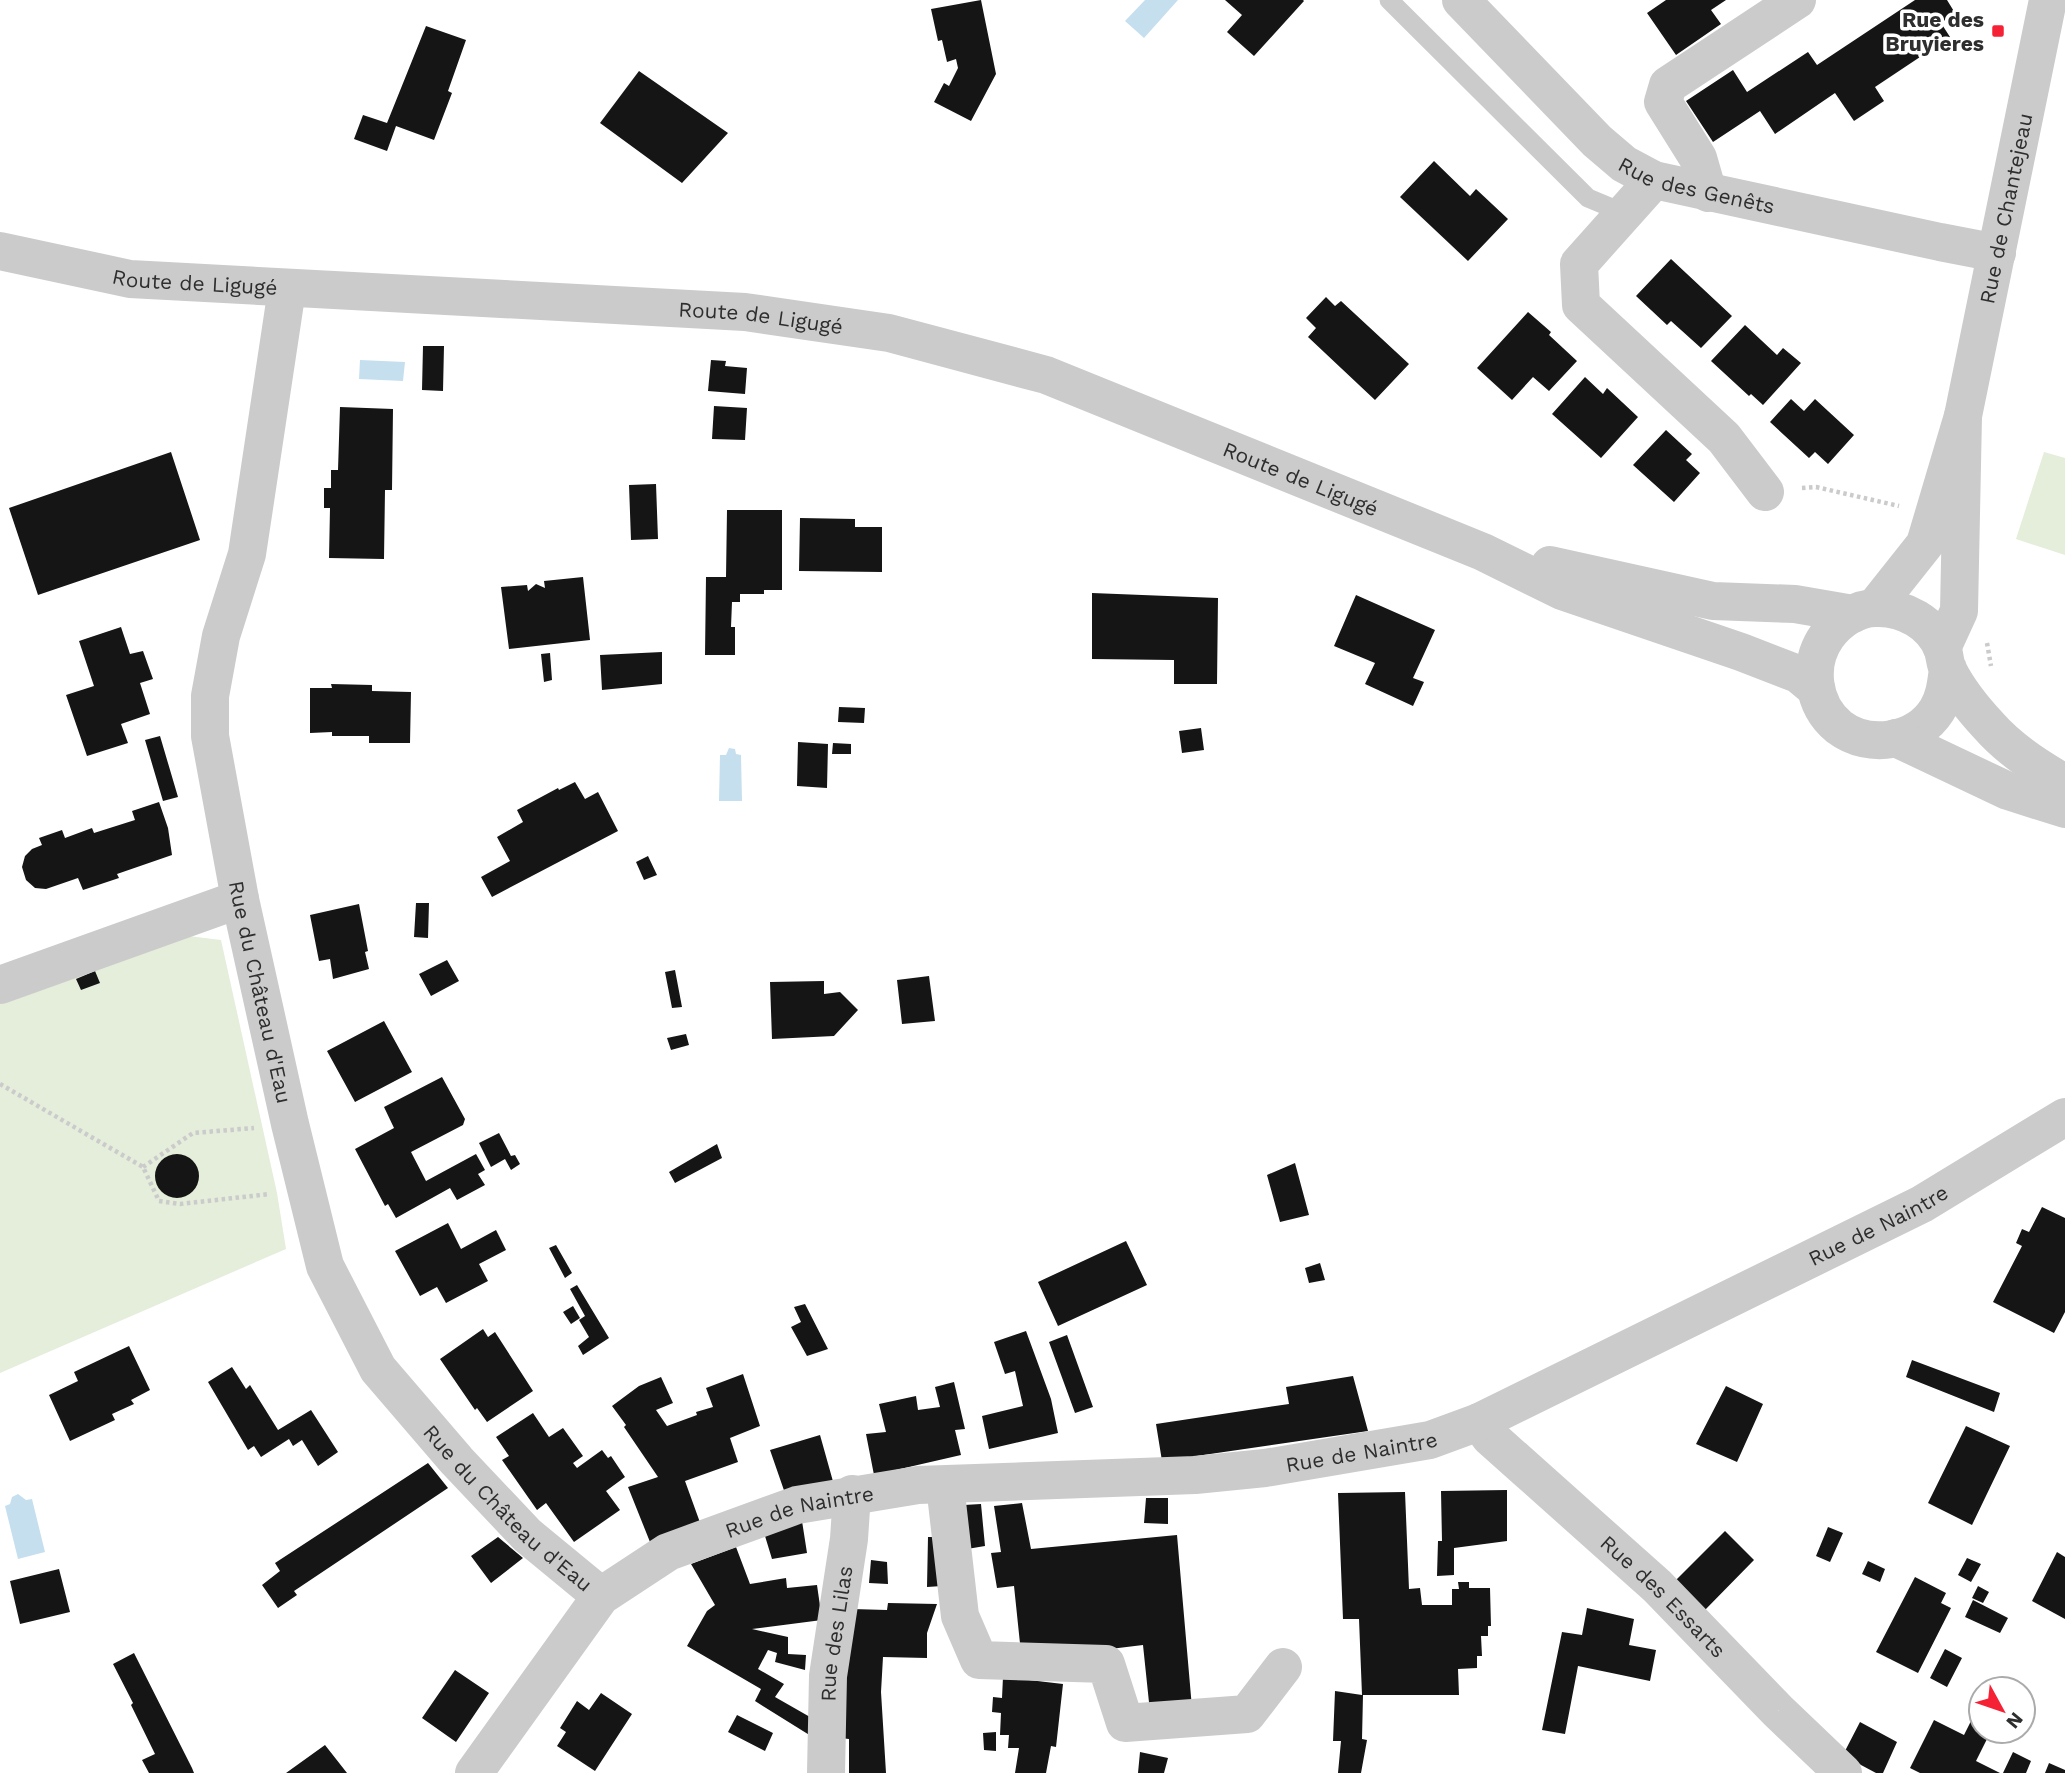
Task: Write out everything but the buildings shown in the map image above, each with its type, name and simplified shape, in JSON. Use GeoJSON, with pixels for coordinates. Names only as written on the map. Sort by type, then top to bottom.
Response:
{"type":"FeatureCollection","features":[{"type":"Feature","properties":{"kind":"street","name":"Rue des Genêts"},"geometry":{"type":"LineString","coordinates":[[1461,0],[1597,141],[1624,164],[1654,180],[1997,253]]}},
{"type":"Feature","properties":{"kind":"street"},"geometry":{"type":"LineString","coordinates":[[1708,193],[1698,158],[1663,102],[1668,85],[1797,0]]}},
{"type":"Feature","properties":{"kind":"street","name":"Rue de Chantejeau"},"geometry":{"type":"LineString","coordinates":[[1864,611],[1925,544],[1963,416],[2048,0]]}},
{"type":"Feature","properties":{"kind":"street"},"geometry":{"type":"LineString","coordinates":[[1654,180],[1579,264],[1581,305],[1724,438],[1765,492]]}},
{"type":"Feature","properties":{"kind":"street","name":"Route de Ligugé"},"geometry":{"type":"LineString","coordinates":[[0,251],[130,279],[732,311],[888,332],[1046,374],[1483,552],[1562,591],[1798,674],[1816,688]]}},
{"type":"Feature","properties":{"kind":"street","name":"Rue du Château d'Eau"},"geometry":{"type":"LineString","coordinates":[[287,289],[247,554],[221,636],[210,696],[210,736],[240,899],[290,1125],[325,1266],[378,1369],[457,1461],[527,1535],[601,1596]]}},
{"type":"Feature","properties":{"kind":"street","name":"Rue de Chantejeau"},"geometry":{"type":"LineString","coordinates":[[1945,659],[1959,611],[1963,416]]}},
{"type":"Feature","properties":{"kind":"street","name":"Route de Ligugé"},"geometry":{"type":"LineString","coordinates":[[1483,552],[1713,601],[1795,604],[1864,611],[1896,609],[1915,617],[1931,630],[1945,659],[1989,727],[2034,765],[2065,783]]}},
{"type":"Feature","properties":{"kind":"street"},"geometry":{"type":"LineString","coordinates":[[1864,611],[1838,623],[1826,637],[1814,670],[1816,688],[1824,709],[1839,727],[1859,737],[1881,741],[1896,738],[1923,726],[1937,710],[1946,690],[1945,659]]}},
{"type":"Feature","properties":{"kind":"street"},"geometry":{"type":"LineString","coordinates":[[1896,738],[2008,790],[2065,809]]}},
{"type":"Feature","properties":{"kind":"street"},"geometry":{"type":"LineString","coordinates":[[0,985],[240,899]]}},
{"type":"Feature","properties":{"kind":"street","name":"Rue de Naintre"},"geometry":{"type":"LineString","coordinates":[[601,1596],[668,1552],[797,1505],[852,1494],[918,1485],[1195,1475],[1265,1468],[1430,1440],[1479,1422],[1922,1204],[2065,1116]]}},
{"type":"Feature","properties":{"kind":"street","name":"Rue des Essarts"},"geometry":{"type":"LineString","coordinates":[[1479,1422],[1490,1437],[1657,1586],[1778,1711],[1843,1773]]}},
{"type":"Feature","properties":{"kind":"street"},"geometry":{"type":"LineString","coordinates":[[945,1485],[960,1616],[979,1660],[1106,1664],[1125,1723],[1247,1714],[1283,1667]]}},
{"type":"Feature","properties":{"kind":"street","name":"Rue des Lilas"},"geometry":{"type":"LineString","coordinates":[[826,1773],[828,1676],[849,1539],[852,1494]]}},
{"type":"Feature","properties":{"kind":"street"},"geometry":{"type":"LineString","coordinates":[[474,1773],[601,1596]]}},
{"type":"Feature","properties":{"kind":"lane"},"geometry":{"type":"LineString","coordinates":[[1389,0],[1588,198],[1624,213]]}},
{"type":"Feature","properties":{"kind":"path"},"geometry":{"type":"LineString","coordinates":[[1765,492],[1816,487],[1899,506],[1907,517],[1903,534],[1925,544]]}},
{"type":"Feature","properties":{"kind":"path"},"geometry":{"type":"LineString","coordinates":[[0,1084],[143,1167],[159,1200],[180,1204],[277,1193],[312,1212]]}},
{"type":"Feature","properties":{"kind":"path"},"geometry":{"type":"LineString","coordinates":[[143,1167],[193,1133],[290,1125]]}},
{"type":"Feature","properties":{"kind":"green space"},"geometry":{"type":"Polygon","coordinates":[[[2044,452],[2065,458],[2065,555],[2016,539],[2044,452]]]}},
{"type":"Feature","properties":{"kind":"green space"},"geometry":{"type":"Polygon","coordinates":[[[172,934],[221,940],[277,1193],[286,1249],[0,1373],[0,1004],[172,934]]]}},
{"type":"Feature","properties":{"kind":"water"},"geometry":{"type":"Polygon","coordinates":[[[1145,0],[1178,0],[1144,38],[1125,21],[1145,0]]]}},
{"type":"Feature","properties":{"kind":"water"},"geometry":{"type":"Polygon","coordinates":[[[360,360],[405,362],[403,381],[359,379],[360,360]]]}},
{"type":"Feature","properties":{"kind":"water"},"geometry":{"type":"Polygon","coordinates":[[[729,748],[735,749],[736,754],[741,755],[742,801],[719,801],[720,755],[726,755],[729,748]]]}},
{"type":"Feature","properties":{"kind":"water"},"geometry":{"type":"Polygon","coordinates":[[[18,1494],[26,1500],[32,1499],[45,1552],[18,1559],[5,1506],[18,1494]]]}},
{"type":"Feature","properties":{"kind":"place","name":"Rue des Bruyieres"},"geometry":{"type":"Point","coordinates":[1998,31]}}]}
